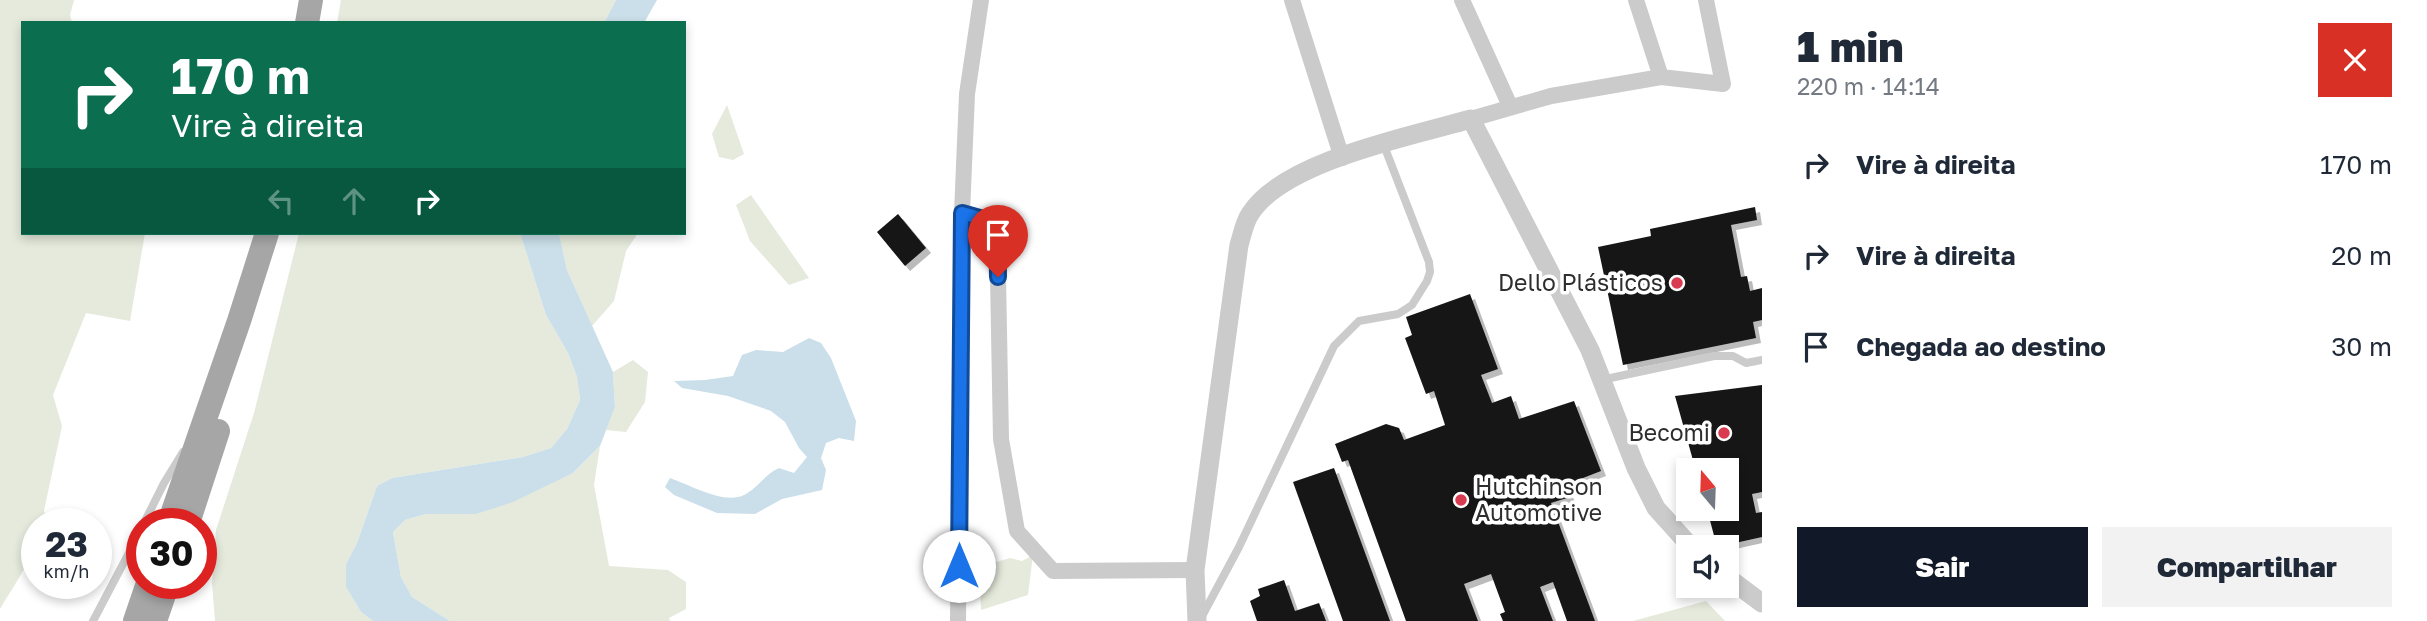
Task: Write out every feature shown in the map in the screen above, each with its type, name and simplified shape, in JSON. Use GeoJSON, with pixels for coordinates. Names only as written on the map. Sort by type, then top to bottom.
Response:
{"type":"FeatureCollection","features":[{"type":"Feature","properties":{"kind":"main road"},"geometry":{"type":"LineString","coordinates":[[307,21],[311,0]]}},
{"type":"Feature","properties":{"kind":"main road"},"geometry":{"type":"LineString","coordinates":[[320,21],[324,0]]}},
{"type":"Feature","properties":{"kind":"main road"},"geometry":{"type":"LineString","coordinates":[[174,508],[266,235]]}},
{"type":"Feature","properties":{"kind":"main road"},"geometry":{"type":"LineString","coordinates":[[193,508],[273,259],[278,235]]}},
{"type":"Feature","properties":{"kind":"main road"},"geometry":{"type":"LineString","coordinates":[[135,621],[143,599]]}},
{"type":"Feature","properties":{"kind":"main road"},"geometry":{"type":"LineString","coordinates":[[155,621],[163,599]]}},
{"type":"Feature","properties":{"kind":"street"},"geometry":{"type":"LineString","coordinates":[[958,621],[962,213],[967,94],[981,0]]}},
{"type":"Feature","properties":{"kind":"street"},"geometry":{"type":"LineString","coordinates":[[1292,0],[1342,158]]}},
{"type":"Feature","properties":{"kind":"street"},"geometry":{"type":"LineString","coordinates":[[1462,0],[1510,106]]}},
{"type":"Feature","properties":{"kind":"street"},"geometry":{"type":"LineString","coordinates":[[1636,0],[1661,77]]}},
{"type":"Feature","properties":{"kind":"street"},"geometry":{"type":"LineString","coordinates":[[1199,621],[1195,570],[1239,245],[1249,215],[1270,192],[1289,180],[1383,143],[1510,106],[1661,77],[1723,84],[1706,0]]}},
{"type":"Feature","properties":{"kind":"street"},"geometry":{"type":"LineString","coordinates":[[1471,119],[1590,350],[1636,468],[1657,508],[1681,535]]}},
{"type":"Feature","properties":{"kind":"street"},"geometry":{"type":"LineString","coordinates":[[962,213],[997,223],[1002,439],[1017,531],[1053,571],[1195,570]]}},
{"type":"Feature","properties":{"kind":"street"},"geometry":{"type":"LineString","coordinates":[[1739,586],[1762,603]]}},
{"type":"Feature","properties":{"kind":"lane"},"geometry":{"type":"LineString","coordinates":[[1199,621],[1239,547],[1334,346],[1359,321],[1398,314],[1412,305],[1427,281],[1429,262],[1383,143]]}},
{"type":"Feature","properties":{"kind":"lane"},"geometry":{"type":"LineString","coordinates":[[1601,380],[1714,356],[1733,356],[1746,363],[1762,360]]}},
{"type":"Feature","properties":{"kind":"lane"},"geometry":{"type":"LineString","coordinates":[[151,508],[163,483],[206,414]]}},
{"type":"Feature","properties":{"kind":"lane"},"geometry":{"type":"LineString","coordinates":[[93,621],[126,558]]}},
{"type":"Feature","properties":{"kind":"shaded area"},"geometry":{"type":"Polygon","coordinates":[[[0,0],[74,0],[70,15],[72,21],[21,21],[21,235],[145,235],[130,321],[86,313],[53,395],[62,426],[45,508],[21,508],[19,578],[0,609],[0,0]]]}},
{"type":"Feature","properties":{"kind":"shaded area"},"geometry":{"type":"Polygon","coordinates":[[[341,0],[616,0],[605,21],[337,21],[341,0]]]}},
{"type":"Feature","properties":{"kind":"shaded area"},"geometry":{"type":"Polygon","coordinates":[[[727,105],[744,154],[733,160],[719,157],[712,134],[727,105]]]}},
{"type":"Feature","properties":{"kind":"shaded area"},"geometry":{"type":"Polygon","coordinates":[[[751,195],[809,278],[789,285],[750,241],[736,205],[751,195]]]}},
{"type":"Feature","properties":{"kind":"shaded area"},"geometry":{"type":"Polygon","coordinates":[[[298,235],[521,235],[546,315],[568,353],[577,377],[580,400],[567,429],[551,448],[523,457],[392,478],[377,486],[357,543],[346,564],[346,587],[361,612],[373,621],[215,621],[213,599],[217,599],[217,527],[254,413],[298,235]]]}},
{"type":"Feature","properties":{"kind":"shaded area"},"geometry":{"type":"Polygon","coordinates":[[[559,235],[637,235],[626,251],[614,301],[592,326],[567,270],[559,235]]]}},
{"type":"Feature","properties":{"kind":"shaded area"},"geometry":{"type":"Polygon","coordinates":[[[633,360],[648,372],[645,402],[626,432],[606,430],[615,407],[613,372],[633,360]]]}},
{"type":"Feature","properties":{"kind":"shaded area"},"geometry":{"type":"Polygon","coordinates":[[[600,446],[594,485],[609,566],[668,570],[686,582],[686,609],[669,618],[670,621],[450,621],[412,597],[401,577],[393,532],[405,520],[426,514],[476,514],[573,473],[600,446]]]}},
{"type":"Feature","properties":{"kind":"shaded area"},"geometry":{"type":"Polygon","coordinates":[[[1033,555],[1028,595],[981,610],[979,567],[1010,558],[1022,561],[1033,555]]]}},
{"type":"Feature","properties":{"kind":"shaded area"},"geometry":{"type":"Polygon","coordinates":[[[1706,601],[1725,621],[1633,621],[1706,601]]]}},
{"type":"Feature","properties":{"kind":"water"},"geometry":{"type":"Polygon","coordinates":[[[616,0],[657,0],[645,21],[605,21],[616,0]]]}},
{"type":"Feature","properties":{"kind":"water"},"geometry":{"type":"Polygon","coordinates":[[[521,235],[559,235],[567,270],[613,372],[615,407],[600,446],[573,473],[513,502],[476,514],[426,514],[405,520],[393,532],[401,577],[412,597],[450,621],[373,621],[361,612],[346,587],[346,564],[357,543],[377,486],[392,478],[523,457],[551,448],[567,429],[580,400],[577,377],[568,353],[546,315],[521,235]]]}},
{"type":"Feature","properties":{"kind":"water"},"geometry":{"type":"Polygon","coordinates":[[[809,338],[821,343],[831,358],[856,421],[854,441],[839,438],[826,443],[821,458],[826,470],[822,490],[782,499],[755,514],[717,513],[674,495],[665,487],[670,478],[727,498],[744,495],[779,468],[794,473],[807,457],[785,422],[771,411],[728,396],[682,388],[674,381],[733,376],[742,355],[756,350],[783,352],[809,338]]]}},
{"type":"Feature","properties":{"kind":"building","name":"Dello Plásticos"},"geometry":{"type":"Polygon","coordinates":[[[1755,207],[1757,220],[1731,225],[1741,277],[1747,276],[1750,291],[1762,288],[1762,320],[1753,322],[1756,338],[1623,365],[1598,247],[1651,236],[1650,229],[1755,207]]]}},
{"type":"Feature","properties":{"kind":"building"},"geometry":{"type":"Polygon","coordinates":[[[898,214],[926,248],[905,266],[877,232],[898,214]]]}},
{"type":"Feature","properties":{"kind":"building","name":"Hutchinson Automotive"},"geometry":{"type":"Polygon","coordinates":[[[1470,294],[1498,369],[1481,375],[1492,403],[1511,396],[1519,419],[1574,401],[1601,471],[1565,485],[1570,497],[1551,503],[1595,621],[1567,621],[1553,582],[1540,587],[1553,621],[1503,621],[1500,614],[1505,612],[1491,574],[1464,584],[1478,621],[1406,621],[1348,460],[1342,462],[1335,444],[1386,424],[1399,428],[1404,440],[1445,425],[1434,391],[1426,394],[1405,338],[1412,335],[1406,317],[1470,294]]]}},
{"type":"Feature","properties":{"kind":"building","name":"Becomi"},"geometry":{"type":"Polygon","coordinates":[[[1762,385],[1762,492],[1752,494],[1756,513],[1762,512],[1762,537],[1739,542],[1739,535],[1714,535],[1710,522],[1740,522],[1740,458],[1692,458],[1675,396],[1762,385]]]}},
{"type":"Feature","properties":{"kind":"building"},"geometry":{"type":"Polygon","coordinates":[[[1334,468],[1390,621],[1343,621],[1293,482],[1334,468]]]}},
{"type":"Feature","properties":{"kind":"building"},"geometry":{"type":"Polygon","coordinates":[[[1284,580],[1295,611],[1319,603],[1326,621],[1257,621],[1250,601],[1260,596],[1258,589],[1284,580]]]}},
{"type":"Feature","properties":{"kind":"place","name":"Dello Plásticos"},"geometry":{"type":"Point","coordinates":[1677,283]}},
{"type":"Feature","properties":{"kind":"place","name":"Becomi"},"geometry":{"type":"Point","coordinates":[1724,433]}},
{"type":"Feature","properties":{"kind":"place","name":"Hutchinson Automotive"},"geometry":{"type":"Point","coordinates":[1461,500]}},
{"type":"Feature","properties":{"kind":"route"},"geometry":{"type":"LineString","coordinates":[[959,566],[962,213],[997,223],[998,277]]}}]}
